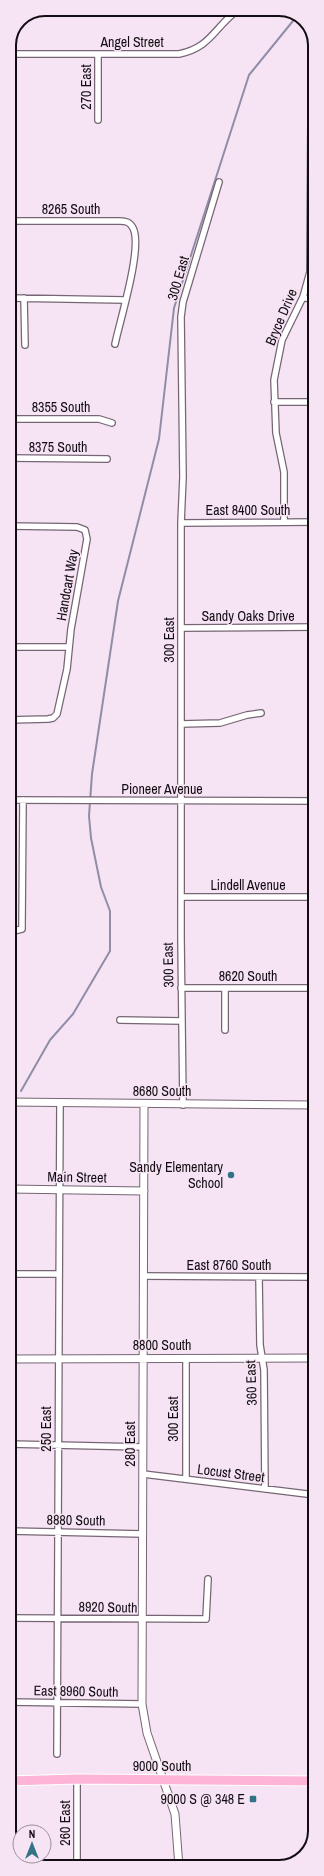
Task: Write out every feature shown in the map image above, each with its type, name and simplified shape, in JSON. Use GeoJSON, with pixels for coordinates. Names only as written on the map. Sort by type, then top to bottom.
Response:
{"type":"FeatureCollection","features":[{"type":"Feature","properties":{"kind":"main road","name":"9000 South"},"geometry":{"type":"LineString","coordinates":[[16,1781],[308,1781]]}},
{"type":"Feature","properties":{"kind":"street","name":"Angel Street"},"geometry":{"type":"LineString","coordinates":[[16,54],[179,54],[192,51],[202,46],[223,22],[230,16]]}},
{"type":"Feature","properties":{"kind":"street","name":"270 East"},"geometry":{"type":"LineString","coordinates":[[98,54],[98,120]]}},
{"type":"Feature","properties":{"kind":"street","name":"300 East"},"geometry":{"type":"LineString","coordinates":[[183,1105],[181,988],[181,523],[183,477],[181,334],[183,302],[219,182]]}},
{"type":"Feature","properties":{"kind":"street","name":"8265 South"},"geometry":{"type":"LineString","coordinates":[[16,221],[129,222],[135,234],[135,253],[125,300]]}},
{"type":"Feature","properties":{"kind":"street","name":"Bryce Drive"},"geometry":{"type":"LineString","coordinates":[[284,522],[284,472],[276,433],[274,380],[278,354],[287,327],[303,297],[308,279]]}},
{"type":"Feature","properties":{"kind":"street"},"geometry":{"type":"LineString","coordinates":[[303,297],[308,299]]}},
{"type":"Feature","properties":{"kind":"street"},"geometry":{"type":"LineString","coordinates":[[16,298],[125,300],[115,344]]}},
{"type":"Feature","properties":{"kind":"street"},"geometry":{"type":"LineString","coordinates":[[24,298],[25,345]]}},
{"type":"Feature","properties":{"kind":"street"},"geometry":{"type":"LineString","coordinates":[[274,402],[308,402]]}},
{"type":"Feature","properties":{"kind":"street","name":"8355 South"},"geometry":{"type":"LineString","coordinates":[[16,419],[99,419],[112,423]]}},
{"type":"Feature","properties":{"kind":"street","name":"8375 South"},"geometry":{"type":"LineString","coordinates":[[16,458],[107,459]]}},
{"type":"Feature","properties":{"kind":"street","name":"East 8400 South"},"geometry":{"type":"LineString","coordinates":[[181,523],[308,522]]}},
{"type":"Feature","properties":{"kind":"street","name":"Handcart Way"},"geometry":{"type":"LineString","coordinates":[[16,526],[77,527],[85,530],[86,543],[69,647],[67,669],[59,709],[53,718],[16,720]]}},
{"type":"Feature","properties":{"kind":"street","name":"Sandy Oaks Drive"},"geometry":{"type":"LineString","coordinates":[[182,628],[308,627]]}},
{"type":"Feature","properties":{"kind":"street"},"geometry":{"type":"LineString","coordinates":[[16,647],[69,647]]}},
{"type":"Feature","properties":{"kind":"street"},"geometry":{"type":"LineString","coordinates":[[181,724],[220,723],[247,715],[261,713]]}},
{"type":"Feature","properties":{"kind":"street","name":"Pioneer Avenue"},"geometry":{"type":"LineString","coordinates":[[16,800],[308,801]]}},
{"type":"Feature","properties":{"kind":"street"},"geometry":{"type":"LineString","coordinates":[[16,930],[22,929],[23,800]]}},
{"type":"Feature","properties":{"kind":"street","name":"Lindell Avenue"},"geometry":{"type":"LineString","coordinates":[[181,897],[308,897]]}},
{"type":"Feature","properties":{"kind":"street","name":"8620 South"},"geometry":{"type":"LineString","coordinates":[[181,988],[308,988]]}},
{"type":"Feature","properties":{"kind":"street"},"geometry":{"type":"LineString","coordinates":[[225,988],[225,1030]]}},
{"type":"Feature","properties":{"kind":"street"},"geometry":{"type":"LineString","coordinates":[[120,1020],[182,1021]]}},
{"type":"Feature","properties":{"kind":"street","name":"8680 South"},"geometry":{"type":"LineString","coordinates":[[16,1102],[183,1105],[308,1105]]}},
{"type":"Feature","properties":{"kind":"street","name":"250 East"},"geometry":{"type":"LineString","coordinates":[[57,1754],[60,1103]]}},
{"type":"Feature","properties":{"kind":"street","name":"280 East"},"geometry":{"type":"LineString","coordinates":[[144,1104],[142,1704],[147,1733],[163,1780]]}},
{"type":"Feature","properties":{"kind":"street","name":"Main Street"},"geometry":{"type":"LineString","coordinates":[[16,1189],[144,1191]]}},
{"type":"Feature","properties":{"kind":"street"},"geometry":{"type":"LineString","coordinates":[[16,1274],[59,1274]]}},
{"type":"Feature","properties":{"kind":"street","name":"East 8760 South"},"geometry":{"type":"LineString","coordinates":[[144,1276],[308,1277]]}},
{"type":"Feature","properties":{"kind":"street","name":"360 East"},"geometry":{"type":"LineString","coordinates":[[259,1277],[260,1345],[263,1358],[265,1489]]}},
{"type":"Feature","properties":{"kind":"street","name":"300 East"},"geometry":{"type":"LineString","coordinates":[[186,1358],[186,1479]]}},
{"type":"Feature","properties":{"kind":"street","name":"8800 South"},"geometry":{"type":"LineString","coordinates":[[16,1359],[308,1358]]}},
{"type":"Feature","properties":{"kind":"street"},"geometry":{"type":"LineString","coordinates":[[16,1444],[143,1447]]}},
{"type":"Feature","properties":{"kind":"street","name":"Locust Street"},"geometry":{"type":"LineString","coordinates":[[143,1474],[308,1494]]}},
{"type":"Feature","properties":{"kind":"street","name":"8880 South"},"geometry":{"type":"LineString","coordinates":[[16,1531],[143,1534]]}},
{"type":"Feature","properties":{"kind":"street","name":"8920 South"},"geometry":{"type":"LineString","coordinates":[[16,1618],[206,1619],[208,1579]]}},
{"type":"Feature","properties":{"kind":"street","name":"East 8960 South"},"geometry":{"type":"LineString","coordinates":[[16,1702],[142,1704]]}},
{"type":"Feature","properties":{"kind":"street","name":"260 East"},"geometry":{"type":"LineString","coordinates":[[77,1860],[78,1780]]}},
{"type":"Feature","properties":{"kind":"street"},"geometry":{"type":"LineString","coordinates":[[163,1780],[175,1814],[178,1860]]}},
{"type":"Feature","properties":{"kind":"waterway"},"geometry":{"type":"LineString","coordinates":[[21,1091],[50,1040],[73,1014],[110,951],[110,911],[101,887],[91,838],[89,816],[92,774],[118,601],[159,439],[174,308],[249,75],[294,20]]}},
{"type":"Feature","properties":{"kind":"place","name":"Sandy Elementary School"},"geometry":{"type":"Point","coordinates":[231,1175]}},
{"type":"Feature","properties":{"kind":"place","name":"9000 S @ 348 E"},"geometry":{"type":"Point","coordinates":[253,1799]}}]}
